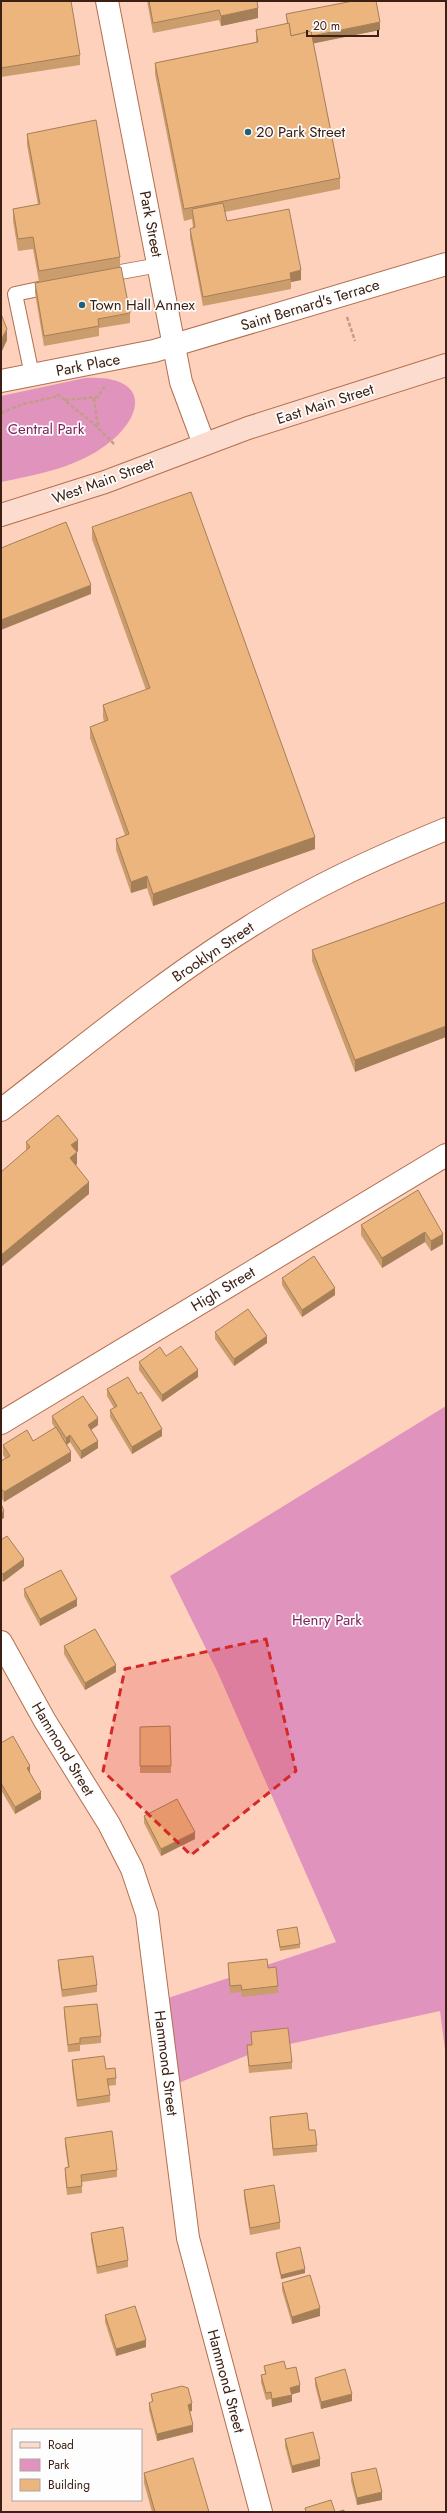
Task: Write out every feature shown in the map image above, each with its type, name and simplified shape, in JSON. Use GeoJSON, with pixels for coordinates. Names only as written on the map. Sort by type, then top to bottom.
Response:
{"type":"FeatureCollection","features":[{"type":"Feature","properties":{"kind":"main road","name":"East Main Street"},"geometry":{"type":"LineString","coordinates":[[204,444],[446,365]]}},
{"type":"Feature","properties":{"kind":"main road","name":"West Main Street"},"geometry":{"type":"LineString","coordinates":[[1,515],[74,493],[204,444]]}},
{"type":"Feature","properties":{"kind":"street","name":"Park Street"},"geometry":{"type":"LineString","coordinates":[[107,1],[184,394],[204,444]]}},
{"type":"Feature","properties":{"kind":"street","name":"Saint Bernard's Terrace"},"geometry":{"type":"LineString","coordinates":[[174,346],[446,264]]}},
{"type":"Feature","properties":{"kind":"street","name":"Park Place"},"geometry":{"type":"LineString","coordinates":[[1,381],[174,346]]}},
{"type":"Feature","properties":{"kind":"street","name":"Brooklyn Street"},"geometry":{"type":"LineString","coordinates":[[1,1110],[178,975],[249,926],[330,881],[446,829]]}},
{"type":"Feature","properties":{"kind":"street","name":"High Street"},"geometry":{"type":"LineString","coordinates":[[1,1423],[446,1155]]}},
{"type":"Feature","properties":{"kind":"street","name":"Hammond Street"},"geometry":{"type":"LineString","coordinates":[[1,1642],[45,1721],[109,1824],[132,1869],[147,1914],[188,2238],[261,2512]]}},
{"type":"Feature","properties":{"kind":"lane"},"geometry":{"type":"LineString","coordinates":[[90,279],[159,265]]}},
{"type":"Feature","properties":{"kind":"lane"},"geometry":{"type":"LineString","coordinates":[[32,375],[15,294],[67,283]]}},
{"type":"Feature","properties":{"kind":"path"},"geometry":{"type":"LineString","coordinates":[[346,315],[355,341]]}},
{"type":"Feature","properties":{"kind":"path"},"geometry":{"type":"LineString","coordinates":[[65,400],[94,398],[101,395],[108,380]]}},
{"type":"Feature","properties":{"kind":"path"},"geometry":{"type":"LineString","coordinates":[[52,390],[98,427],[114,444]]}},
{"type":"Feature","properties":{"kind":"path"},"geometry":{"type":"LineString","coordinates":[[1,413],[23,404],[60,396]]}},
{"type":"Feature","properties":{"kind":"path"},"geometry":{"type":"LineString","coordinates":[[94,398],[98,427]]}},
{"type":"Feature","properties":{"kind":"highlighted area"},"geometry":{"type":"Polygon","coordinates":[[[266,1639],[296,1771],[191,1855],[103,1771],[125,1669],[266,1639]]]}},
{"type":"Feature","properties":{"kind":"green space","name":"Central Park"},"geometry":{"type":"Polygon","coordinates":[[[85,378],[107,379],[122,383],[132,391],[135,401],[133,413],[126,426],[115,438],[88,457],[64,467],[1,482],[1,396],[85,378]]]}},
{"type":"Feature","properties":{"kind":"green space","name":"Henry Park"},"geometry":{"type":"Polygon","coordinates":[[[446,1406],[446,2057],[440,2011],[258,2051],[161,2090],[153,2003],[336,1942],[218,1673],[170,1576],[446,1406]]]}},
{"type":"Feature","properties":{"kind":"building"},"geometry":{"type":"Polygon","coordinates":[[[1,1],[71,1],[80,55],[1,68],[1,1]]]}},
{"type":"Feature","properties":{"kind":"building"},"geometry":{"type":"Polygon","coordinates":[[[149,1],[257,1],[258,8],[221,16],[219,10],[153,23],[149,1]]]}},
{"type":"Feature","properties":{"kind":"building"},"geometry":{"type":"Polygon","coordinates":[[[353,1],[376,1],[380,22],[312,36],[311,31],[291,36],[286,14],[353,1]]]}},
{"type":"Feature","properties":{"kind":"building","name":"20 Park Street"},"geometry":{"type":"Polygon","coordinates":[[[289,23],[291,36],[311,31],[340,178],[184,209],[155,63],[258,42],[256,30],[289,23]]]}},
{"type":"Feature","properties":{"kind":"building"},"geometry":{"type":"Polygon","coordinates":[[[96,120],[120,257],[39,271],[33,237],[18,239],[13,209],[40,204],[27,134],[96,120]]]}},
{"type":"Feature","properties":{"kind":"building"},"geometry":{"type":"Polygon","coordinates":[[[223,203],[227,221],[289,209],[301,270],[290,273],[291,279],[203,297],[190,229],[195,227],[192,209],[223,203]]]}},
{"type":"Feature","properties":{"kind":"building","name":"Town Hall Annex"},"geometry":{"type":"Polygon","coordinates":[[[121,267],[130,313],[98,319],[99,326],[44,336],[35,283],[121,267]]]}},
{"type":"Feature","properties":{"kind":"building"},"geometry":{"type":"Polygon","coordinates":[[[1,314],[7,329],[1,340],[1,314]]]}},
{"type":"Feature","properties":{"kind":"building"},"geometry":{"type":"Polygon","coordinates":[[[191,492],[315,837],[153,894],[147,876],[131,882],[116,839],[129,834],[90,727],[108,720],[103,705],[150,688],[92,527],[191,492]]]}},
{"type":"Feature","properties":{"kind":"building"},"geometry":{"type":"Polygon","coordinates":[[[66,522],[91,585],[1,620],[1,548],[66,522]]]}},
{"type":"Feature","properties":{"kind":"building"},"geometry":{"type":"Polygon","coordinates":[[[446,902],[446,1026],[355,1060],[312,950],[446,902]]]}},
{"type":"Feature","properties":{"kind":"building"},"geometry":{"type":"Polygon","coordinates":[[[58,1115],[78,1140],[71,1145],[77,1152],[70,1158],[89,1182],[1,1255],[1,1172],[30,1147],[26,1142],[58,1115]]]}},
{"type":"Feature","properties":{"kind":"building"},"geometry":{"type":"Polygon","coordinates":[[[418,1190],[443,1234],[431,1241],[425,1232],[382,1258],[361,1225],[418,1190]]]}},
{"type":"Feature","properties":{"kind":"building"},"geometry":{"type":"Polygon","coordinates":[[[314,1256],[335,1288],[302,1310],[282,1278],[314,1256]]]}},
{"type":"Feature","properties":{"kind":"building"},"geometry":{"type":"Polygon","coordinates":[[[248,1309],[267,1336],[234,1359],[215,1332],[248,1309]]]}},
{"type":"Feature","properties":{"kind":"building"},"geometry":{"type":"Polygon","coordinates":[[[181,1346],[198,1370],[162,1395],[139,1362],[160,1347],[166,1356],[181,1346]]]}},
{"type":"Feature","properties":{"kind":"building"},"geometry":{"type":"Polygon","coordinates":[[[128,1377],[138,1394],[141,1392],[162,1429],[132,1447],[110,1410],[117,1406],[107,1389],[128,1377]]]}},
{"type":"Feature","properties":{"kind":"building"},"geometry":{"type":"Polygon","coordinates":[[[83,1396],[98,1418],[88,1425],[98,1441],[81,1451],[70,1435],[66,1438],[52,1416],[83,1396]]]}},
{"type":"Feature","properties":{"kind":"building"},"geometry":{"type":"Polygon","coordinates":[[[56,1427],[71,1452],[4,1492],[1,1488],[1,1461],[10,1456],[3,1445],[27,1430],[33,1441],[56,1427]]]}},
{"type":"Feature","properties":{"kind":"building"},"geometry":{"type":"Polygon","coordinates":[[[1,1504],[4,1511],[1,1513],[1,1504]]]}},
{"type":"Feature","properties":{"kind":"building"},"geometry":{"type":"Polygon","coordinates":[[[7,1536],[24,1559],[3,1574],[1,1572],[1,1540],[7,1536]]]}},
{"type":"Feature","properties":{"kind":"building"},"geometry":{"type":"Polygon","coordinates":[[[61,1570],[77,1599],[40,1619],[24,1589],[61,1570]]]}},
{"type":"Feature","properties":{"kind":"building"},"geometry":{"type":"Polygon","coordinates":[[[95,1629],[116,1665],[85,1683],[64,1646],[95,1629]]]}},
{"type":"Feature","properties":{"kind":"building"},"geometry":{"type":"Polygon","coordinates":[[[170,1726],[171,1766],[140,1766],[140,1727],[170,1726]]]}},
{"type":"Feature","properties":{"kind":"building"},"geometry":{"type":"Polygon","coordinates":[[[13,1736],[30,1766],[27,1768],[41,1792],[15,1807],[1,1783],[1,1743],[13,1736]]]}},
{"type":"Feature","properties":{"kind":"building"},"geometry":{"type":"Polygon","coordinates":[[[177,1799],[195,1832],[161,1849],[144,1816],[177,1799]]]}},
{"type":"Feature","properties":{"kind":"building"},"geometry":{"type":"Polygon","coordinates":[[[297,1927],[300,1944],[280,1947],[277,1930],[297,1927]]]}},
{"type":"Feature","properties":{"kind":"building"},"geometry":{"type":"Polygon","coordinates":[[[93,1956],[97,1985],[62,1990],[58,1960],[93,1956]]]}},
{"type":"Feature","properties":{"kind":"building"},"geometry":{"type":"Polygon","coordinates":[[[267,1959],[268,1968],[276,1967],[278,1986],[242,1990],[241,1985],[230,1986],[228,1963],[267,1959]]]}},
{"type":"Feature","properties":{"kind":"building"},"geometry":{"type":"Polygon","coordinates":[[[97,2004],[101,2036],[80,2038],[80,2043],[68,2045],[64,2007],[97,2004]]]}},
{"type":"Feature","properties":{"kind":"building"},"geometry":{"type":"Polygon","coordinates":[[[288,2028],[292,2062],[249,2066],[247,2045],[252,2045],[251,2032],[288,2028]]]}},
{"type":"Feature","properties":{"kind":"building"},"geometry":{"type":"Polygon","coordinates":[[[104,2056],[106,2069],[115,2068],[116,2078],[107,2079],[110,2095],[77,2100],[72,2060],[104,2056]]]}},
{"type":"Feature","properties":{"kind":"building"},"geometry":{"type":"Polygon","coordinates":[[[307,2113],[309,2130],[315,2130],[317,2145],[273,2149],[270,2117],[307,2113]]]}},
{"type":"Feature","properties":{"kind":"building"},"geometry":{"type":"Polygon","coordinates":[[[112,2131],[117,2170],[81,2175],[82,2186],[67,2188],[65,2168],[69,2167],[65,2138],[112,2131]]]}},
{"type":"Feature","properties":{"kind":"building"},"geometry":{"type":"Polygon","coordinates":[[[274,2185],[280,2222],[250,2228],[244,2190],[274,2185]]]}},
{"type":"Feature","properties":{"kind":"building"},"geometry":{"type":"Polygon","coordinates":[[[123,2227],[128,2260],[97,2267],[91,2233],[123,2227]]]}},
{"type":"Feature","properties":{"kind":"building"},"geometry":{"type":"Polygon","coordinates":[[[300,2247],[305,2269],[281,2275],[276,2253],[300,2247]]]}},
{"type":"Feature","properties":{"kind":"building"},"geometry":{"type":"Polygon","coordinates":[[[310,2275],[320,2308],[292,2317],[282,2283],[310,2275]]]}},
{"type":"Feature","properties":{"kind":"building"},"geometry":{"type":"Polygon","coordinates":[[[135,2306],[146,2340],[116,2349],[105,2315],[135,2306]]]}},
{"type":"Feature","properties":{"kind":"building"},"geometry":{"type":"Polygon","coordinates":[[[284,2361],[286,2369],[296,2367],[300,2385],[290,2388],[292,2395],[272,2399],[271,2392],[266,2393],[261,2375],[266,2374],[264,2366],[284,2361]]]}},
{"type":"Feature","properties":{"kind":"building"},"geometry":{"type":"Polygon","coordinates":[[[345,2369],[352,2394],[321,2402],[315,2378],[345,2369]]]}},
{"type":"Feature","properties":{"kind":"building"},"geometry":{"type":"Polygon","coordinates":[[[182,2386],[188,2388],[192,2403],[188,2405],[193,2425],[157,2434],[149,2403],[153,2401],[151,2394],[182,2386]]]}},
{"type":"Feature","properties":{"kind":"building"},"geometry":{"type":"Polygon","coordinates":[[[313,2432],[320,2459],[292,2466],[285,2439],[313,2432]]]}},
{"type":"Feature","properties":{"kind":"building"},"geometry":{"type":"Polygon","coordinates":[[[193,2458],[209,2512],[155,2512],[144,2473],[193,2458]]]}},
{"type":"Feature","properties":{"kind":"building"},"geometry":{"type":"Polygon","coordinates":[[[376,2468],[382,2492],[357,2498],[351,2473],[376,2468]]]}},
{"type":"Feature","properties":{"kind":"building"},"geometry":{"type":"Polygon","coordinates":[[[331,2500],[335,2512],[306,2512],[305,2508],[331,2500]]]}},
{"type":"Feature","properties":{"kind":"place","name":"20 Park Street"},"geometry":{"type":"Point","coordinates":[248,132]}},
{"type":"Feature","properties":{"kind":"place","name":"Town Hall Annex"},"geometry":{"type":"Point","coordinates":[82,305]}}]}
